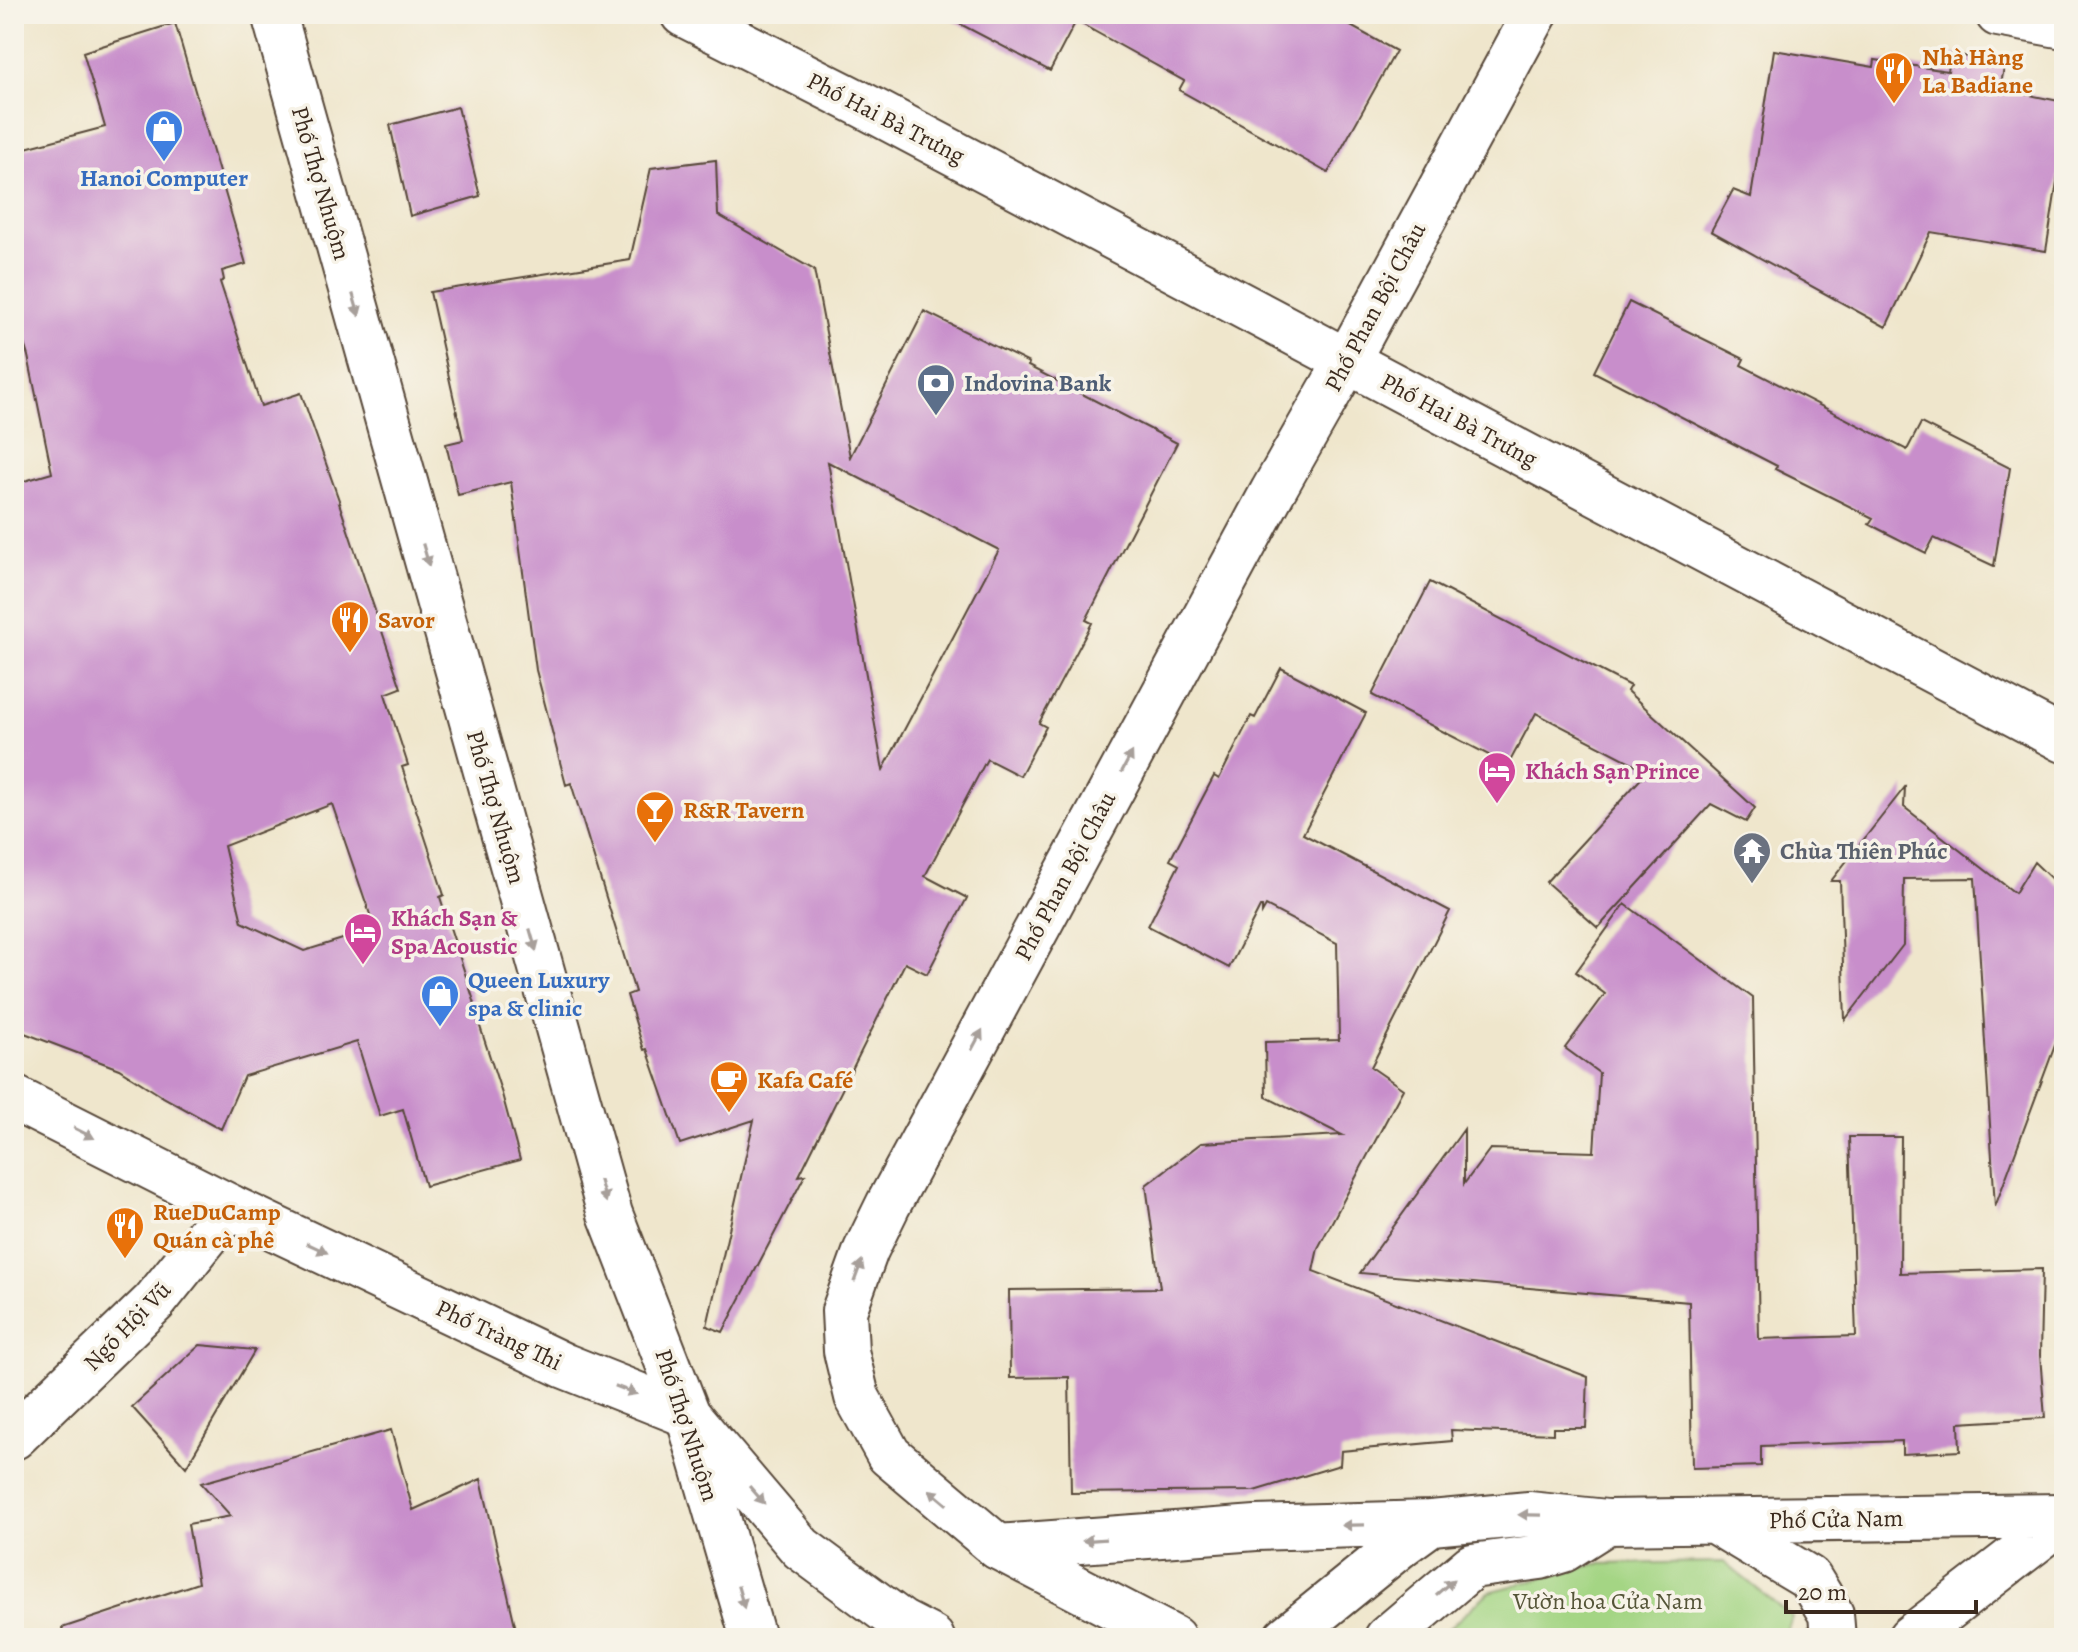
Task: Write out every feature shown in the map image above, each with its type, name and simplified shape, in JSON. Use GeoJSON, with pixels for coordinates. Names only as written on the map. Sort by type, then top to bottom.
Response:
{"type":"FeatureCollection","features":[{"type":"Feature","properties":{"kind":"street","name":"Phố Thợ Nhuộm"},"geometry":{"type":"LineString","coordinates":[[274,14],[610,1214],[688,1415],[753,1638]]}},
{"type":"Feature","properties":{"kind":"street","name":"Phố Hai Bà Trưng"},"geometry":{"type":"LineString","coordinates":[[683,14],[863,105],[2064,740]]}},
{"type":"Feature","properties":{"kind":"street","name":"Phố Phan Bội Châu"},"geometry":{"type":"LineString","coordinates":[[1173,1638],[998,1547],[889,1455],[857,1397],[846,1351],[844,1311],[866,1250],[888,1205],[1266,504],[1535,14]]}},
{"type":"Feature","properties":{"kind":"street"},"geometry":{"type":"LineString","coordinates":[[1998,14],[2064,26]]}},
{"type":"Feature","properties":{"kind":"street","name":"Phố Tràng Thi"},"geometry":{"type":"LineString","coordinates":[[14,1098],[230,1207],[565,1366],[688,1415],[801,1548],[901,1622],[932,1638]]}},
{"type":"Feature","properties":{"kind":"street","name":"Ngõ Hội Vũ"},"geometry":{"type":"LineString","coordinates":[[14,1437],[154,1302],[230,1207]]}},
{"type":"Feature","properties":{"kind":"street","name":"Phố Cửa Nam"},"geometry":{"type":"LineString","coordinates":[[998,1547],[1256,1528],[1431,1523],[1529,1514],[1607,1522],[2064,1518]]}},
{"type":"Feature","properties":{"kind":"street"},"geometry":{"type":"LineString","coordinates":[[1910,1638],[2064,1518]]}},
{"type":"Feature","properties":{"kind":"street"},"geometry":{"type":"LineString","coordinates":[[1714,1521],[1809,1578],[1831,1614],[1833,1638]]}},
{"type":"Feature","properties":{"kind":"street"},"geometry":{"type":"LineString","coordinates":[[1387,1638],[1472,1566],[1540,1557],[1563,1550],[1607,1522]]}},
{"type":"Feature","properties":{"kind":"street"},"geometry":{"type":"LineString","coordinates":[[1286,1638],[1431,1523]]}},
{"type":"Feature","properties":{"kind":"green space","name":"Vườn hoa Cửa Nam"},"geometry":{"type":"Polygon","coordinates":[[[1724,1562],[1792,1617],[1785,1638],[1438,1638],[1489,1592],[1596,1564],[1724,1562]]]}},
{"type":"Feature","properties":{"kind":"building"},"geometry":{"type":"Polygon","coordinates":[[[941,14],[1329,14],[1396,51],[1328,173],[1179,90],[1184,81],[1076,21],[1050,71],[941,14]]]}},
{"type":"Feature","properties":{"kind":"building"},"geometry":{"type":"Polygon","coordinates":[[[175,23],[246,264],[222,271],[224,280],[220,282],[261,406],[301,393],[340,503],[401,688],[385,694],[408,765],[402,767],[444,895],[440,897],[520,1160],[425,1186],[403,1109],[380,1116],[357,1042],[244,1076],[221,1129],[119,1069],[14,1029],[14,484],[52,473],[28,356],[14,312],[14,151],[105,127],[83,52],[175,23]],[[332,804],[224,846],[242,922],[304,951],[375,929],[332,804]]]}},
{"type":"Feature","properties":{"kind":"building"},"geometry":{"type":"Polygon","coordinates":[[[1774,50],[1874,67],[1875,60],[1948,71],[1951,54],[2005,63],[2000,89],[2064,102],[2064,138],[2046,251],[1931,232],[1886,327],[1711,231],[1733,190],[1751,197],[1774,50]]]}},
{"type":"Feature","properties":{"kind":"building"},"geometry":{"type":"Polygon","coordinates":[[[458,107],[480,196],[410,216],[390,125],[458,107]]]}},
{"type":"Feature","properties":{"kind":"building"},"geometry":{"type":"Polygon","coordinates":[[[716,160],[718,215],[814,270],[850,457],[924,311],[1029,363],[1028,366],[1177,443],[1086,620],[1092,623],[1039,723],[1046,727],[1020,776],[987,759],[925,876],[967,898],[927,974],[905,963],[799,1176],[805,1175],[723,1332],[707,1326],[754,1120],[680,1144],[647,1049],[644,1050],[627,995],[635,992],[571,783],[566,785],[536,670],[511,482],[458,495],[446,444],[463,440],[430,292],[630,260],[651,168],[716,160]],[[828,462],[883,770],[999,550],[828,462]]]}},
{"type":"Feature","properties":{"kind":"building"},"geometry":{"type":"Polygon","coordinates":[[[1629,302],[1744,359],[1741,365],[1907,450],[1921,423],[2010,468],[1994,566],[1934,538],[1926,553],[1869,524],[1873,518],[1594,372],[1629,302]]]}},
{"type":"Feature","properties":{"kind":"building"},"geometry":{"type":"Polygon","coordinates":[[[1430,582],[1630,686],[1627,691],[1755,808],[1746,822],[1711,804],[1598,928],[1546,882],[1648,771],[1536,713],[1508,765],[1372,695],[1430,582]]]}},
{"type":"Feature","properties":{"kind":"building"},"geometry":{"type":"Polygon","coordinates":[[[1281,668],[1366,713],[1303,834],[1450,911],[1371,1067],[1403,1089],[1318,1248],[1313,1271],[1588,1377],[1586,1428],[1553,1428],[1553,1434],[1451,1430],[1452,1441],[1341,1451],[1340,1465],[1254,1491],[1071,1493],[1069,1377],[1010,1378],[1009,1290],[1160,1288],[1146,1185],[1201,1143],[1342,1135],[1266,1097],[1265,1042],[1339,1040],[1337,943],[1266,906],[1262,913],[1260,907],[1229,968],[1148,926],[1179,865],[1170,860],[1214,776],[1219,779],[1251,716],[1255,718],[1281,668]]]}},
{"type":"Feature","properties":{"kind":"building"},"geometry":{"type":"Polygon","coordinates":[[[1905,787],[1904,807],[2015,893],[2034,862],[2064,891],[2064,1021],[1995,1207],[1975,878],[1904,879],[1903,945],[1845,1020],[1840,881],[1831,881],[1905,787]]]}},
{"type":"Feature","properties":{"kind":"building"},"geometry":{"type":"Polygon","coordinates":[[[1625,904],[1753,998],[1759,1339],[1856,1336],[1849,1137],[1901,1137],[1900,1273],[2042,1269],[2040,1355],[2045,1418],[1959,1423],[1960,1451],[1902,1454],[1902,1441],[1761,1446],[1761,1466],[1692,1468],[1689,1302],[1360,1273],[1464,1129],[1464,1184],[1490,1149],[1594,1152],[1599,1073],[1565,1048],[1605,994],[1576,972],[1625,904]]]}},
{"type":"Feature","properties":{"kind":"building"},"geometry":{"type":"Polygon","coordinates":[[[200,1345],[255,1350],[186,1467],[132,1407],[200,1345]]]}},
{"type":"Feature","properties":{"kind":"building"},"geometry":{"type":"Polygon","coordinates":[[[391,1430],[413,1510],[481,1479],[518,1638],[63,1638],[62,1628],[198,1583],[188,1524],[231,1516],[201,1483],[391,1430]]]}},
{"type":"Feature","properties":{"kind":"place","name":"Nhà Hàng La Badiane"},"geometry":{"type":"Point","coordinates":[1894,105]}},
{"type":"Feature","properties":{"kind":"place","name":"Hanoi Computer"},"geometry":{"type":"Point","coordinates":[164,163]}},
{"type":"Feature","properties":{"kind":"place","name":"Indovina Bank"},"geometry":{"type":"Point","coordinates":[936,417]}},
{"type":"Feature","properties":{"kind":"place","name":"Savor"},"geometry":{"type":"Point","coordinates":[350,654]}},
{"type":"Feature","properties":{"kind":"place","name":"Khách Sạn Prince"},"geometry":{"type":"Point","coordinates":[1497,805]}},
{"type":"Feature","properties":{"kind":"place","name":"R&R Tavern"},"geometry":{"type":"Point","coordinates":[655,844]}},
{"type":"Feature","properties":{"kind":"place","name":"Chùa Thiên Phúc"},"geometry":{"type":"Point","coordinates":[1752,885]}},
{"type":"Feature","properties":{"kind":"place","name":"Khách Sạn & Spa Acoustic"},"geometry":{"type":"Point","coordinates":[363,966]}},
{"type":"Feature","properties":{"kind":"place","name":"Queen Luxury spa & clinic"},"geometry":{"type":"Point","coordinates":[440,1028]}},
{"type":"Feature","properties":{"kind":"place","name":"Kafa Café"},"geometry":{"type":"Point","coordinates":[729,1114]}},
{"type":"Feature","properties":{"kind":"place","name":"RueDuCamp Quán cà phê"},"geometry":{"type":"Point","coordinates":[125,1260]}}]}
